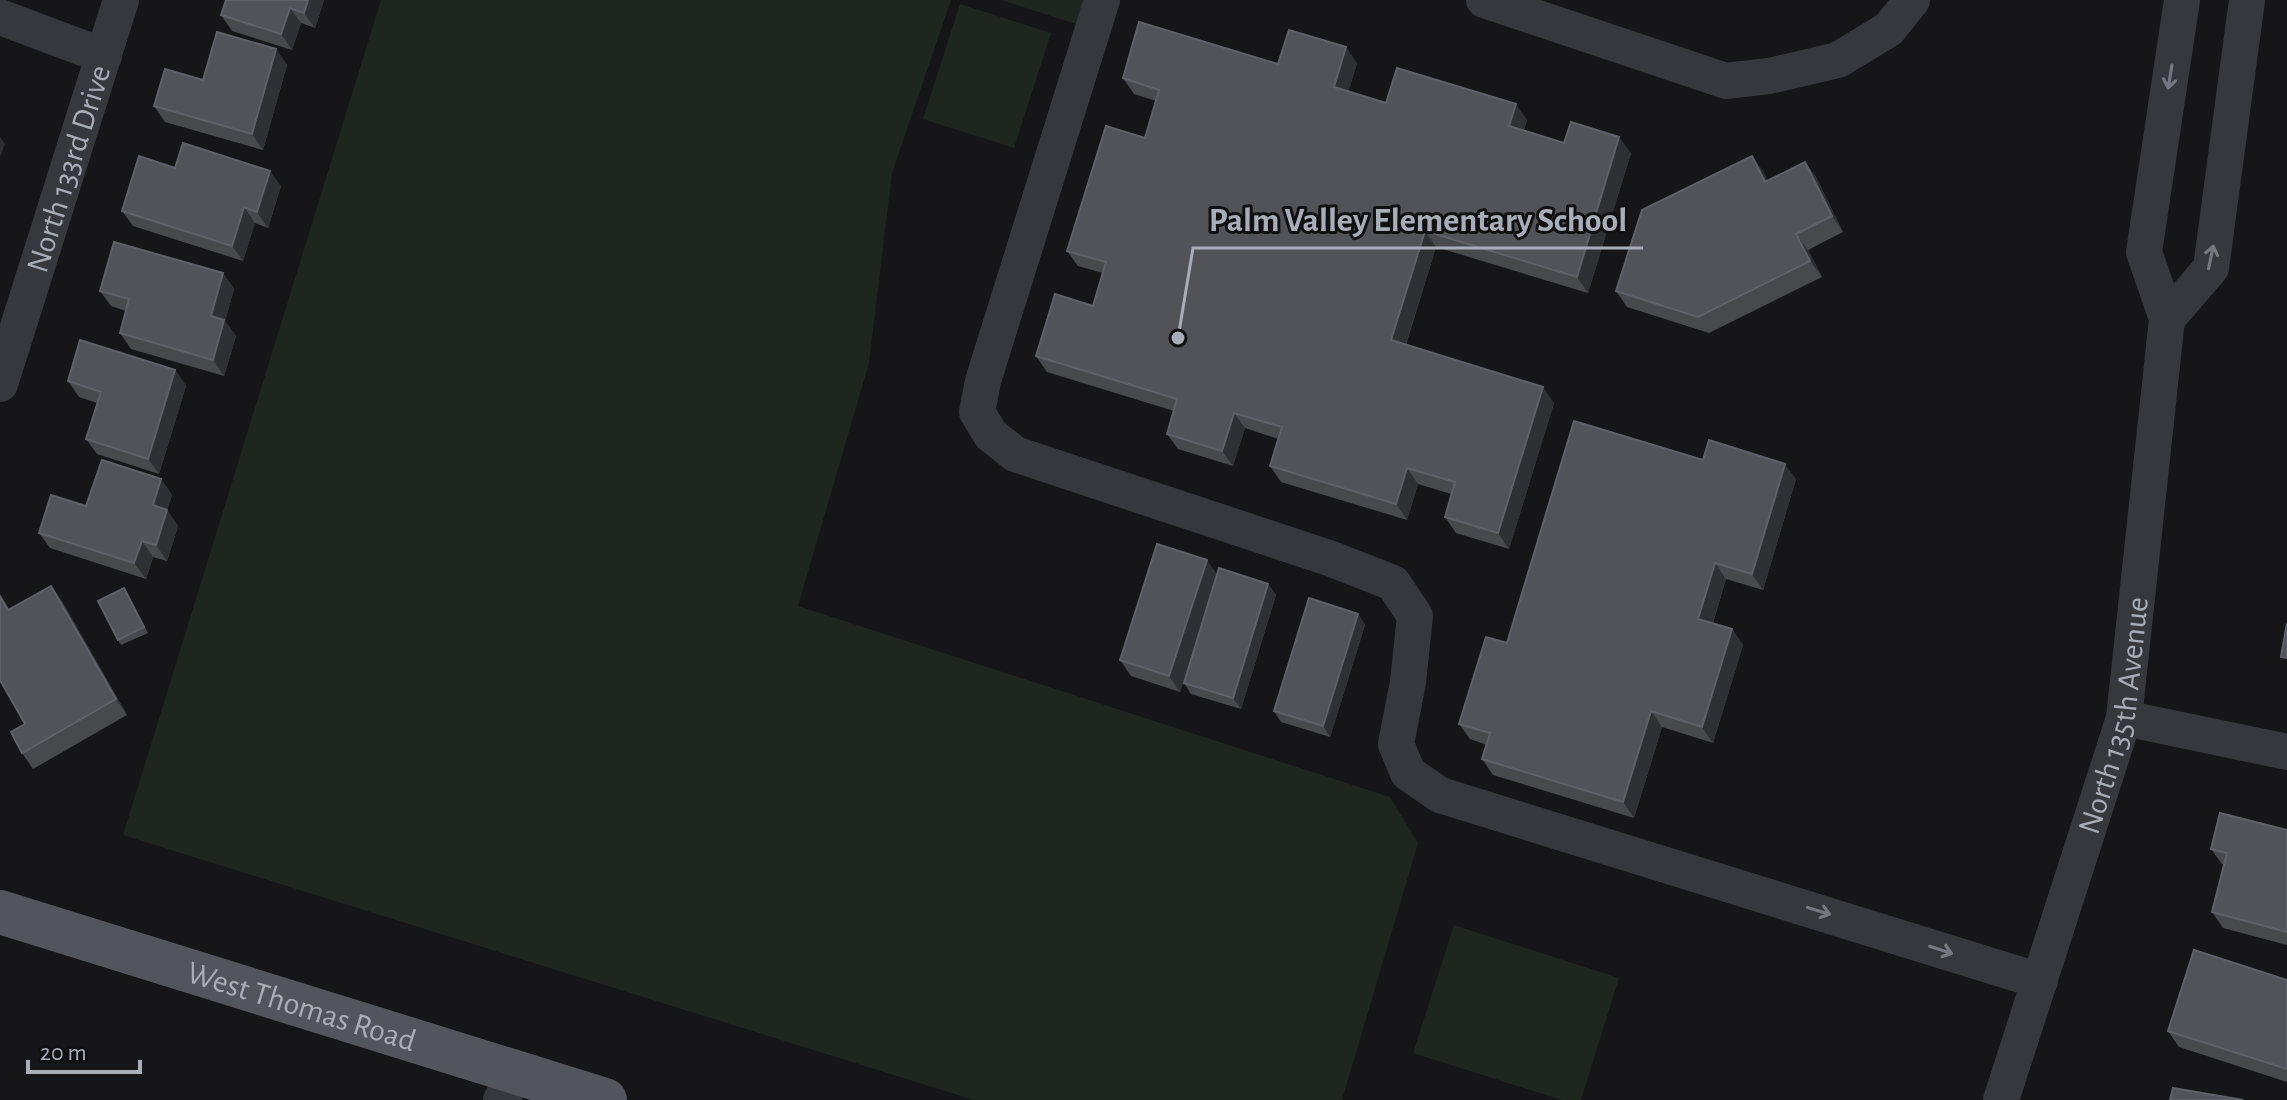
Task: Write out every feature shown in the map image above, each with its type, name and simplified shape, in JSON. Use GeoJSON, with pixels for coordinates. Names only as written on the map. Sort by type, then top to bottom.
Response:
{"type":"FeatureCollection","features":[{"type":"Feature","properties":{"kind":"main road","name":"West Thomas Road"},"geometry":{"type":"LineString","coordinates":[[0,912],[513,1091],[605,1100]]}},
{"type":"Feature","properties":{"kind":"street","name":"North 133rd Drive"},"geometry":{"type":"LineString","coordinates":[[0,384],[121,0]]}},
{"type":"Feature","properties":{"kind":"street"},"geometry":{"type":"LineString","coordinates":[[1102,0],[983,381],[977,412],[991,435],[1015,454],[1329,558],[1393,583],[1415,616],[1408,682],[1396,744],[1408,773],[1440,795],[2040,981]]}},
{"type":"Feature","properties":{"kind":"street"},"geometry":{"type":"LineString","coordinates":[[1484,0],[1726,81],[1769,76],[1838,60],[1889,29],[1912,0]]}},
{"type":"Feature","properties":{"kind":"street","name":"North 135th Avenue"},"geometry":{"type":"LineString","coordinates":[[2001,1100],[2124,718],[2167,319],[2144,252],[2182,0]]}},
{"type":"Feature","properties":{"kind":"street"},"geometry":{"type":"LineString","coordinates":[[2167,319],[2211,268],[2247,0]]}},
{"type":"Feature","properties":{"kind":"street"},"geometry":{"type":"LineString","coordinates":[[0,17],[104,56]]}},
{"type":"Feature","properties":{"kind":"street"},"geometry":{"type":"LineString","coordinates":[[2124,718],[2287,752]]}},
{"type":"Feature","properties":{"kind":"shaded area"},"geometry":{"type":"Polygon","coordinates":[[[381,0],[951,0],[892,173],[869,363],[798,606],[1390,797],[1418,843],[1342,1100],[974,1100],[123,835],[381,0]]]}},
{"type":"Feature","properties":{"kind":"shaded area"},"geometry":{"type":"Polygon","coordinates":[[[1001,0],[1087,0],[1079,25],[1001,0]]]}},
{"type":"Feature","properties":{"kind":"shaded area"},"geometry":{"type":"Polygon","coordinates":[[[960,4],[1051,33],[1014,148],[923,119],[960,4]]]}},
{"type":"Feature","properties":{"kind":"shaded area"},"geometry":{"type":"Polygon","coordinates":[[[1454,925],[1619,978],[1581,1100],[1562,1100],[1413,1053],[1454,925]]]}},
{"type":"Feature","properties":{"kind":"building"},"geometry":{"type":"Polygon","coordinates":[[[226,0],[308,0],[304,13],[290,8],[281,34],[221,15],[226,0]]]}},
{"type":"Feature","properties":{"kind":"building"},"geometry":{"type":"Polygon","coordinates":[[[1139,22],[1278,64],[1289,30],[1346,47],[1334,87],[1386,103],[1397,68],[1516,104],[1509,126],[1564,143],[1571,122],[1619,137],[1577,277],[1425,231],[1391,340],[1543,387],[1498,533],[1445,517],[1455,482],[1407,468],[1396,504],[1270,466],[1282,427],[1234,413],[1222,451],[1167,434],[1177,399],[1036,356],[1055,294],[1093,306],[1106,262],[1067,251],[1106,126],[1145,138],[1159,90],[1123,78],[1139,22]]]}},
{"type":"Feature","properties":{"kind":"building"},"geometry":{"type":"Polygon","coordinates":[[[217,32],[276,49],[252,134],[154,106],[165,69],[203,80],[217,32]]]}},
{"type":"Feature","properties":{"kind":"building"},"geometry":{"type":"Polygon","coordinates":[[[183,143],[270,171],[257,212],[244,207],[232,246],[122,211],[139,156],[175,168],[183,143]]]}},
{"type":"Feature","properties":{"kind":"building"},"geometry":{"type":"Polygon","coordinates":[[[1752,156],[1765,182],[1805,162],[1832,216],[1796,234],[1810,261],[1698,317],[1616,291],[1642,210],[1752,156]]]}},
{"type":"Feature","properties":{"kind":"building"},"geometry":{"type":"Polygon","coordinates":[[[114,242],[223,273],[211,316],[224,320],[213,360],[120,333],[129,299],[100,291],[114,242]]]}},
{"type":"Feature","properties":{"kind":"building"},"geometry":{"type":"Polygon","coordinates":[[[80,340],[175,370],[148,459],[86,439],[101,392],[68,381],[80,340]]]}},
{"type":"Feature","properties":{"kind":"building"},"geometry":{"type":"Polygon","coordinates":[[[1574,421],[1703,460],[1709,440],[1785,464],[1752,574],[1715,563],[1698,619],[1732,629],[1702,727],[1651,711],[1623,802],[1482,759],[1490,733],[1459,724],[1486,637],[1507,643],[1574,421]]]}},
{"type":"Feature","properties":{"kind":"building"},"geometry":{"type":"Polygon","coordinates":[[[102,460],[161,479],[153,505],[167,510],[156,545],[142,541],[134,563],[39,533],[51,495],[86,506],[102,460]]]}},
{"type":"Feature","properties":{"kind":"building"},"geometry":{"type":"Polygon","coordinates":[[[1157,544],[1207,560],[1169,676],[1120,660],[1157,544]]]}},
{"type":"Feature","properties":{"kind":"building"},"geometry":{"type":"Polygon","coordinates":[[[1219,568],[1268,584],[1233,698],[1184,683],[1219,568]]]}},
{"type":"Feature","properties":{"kind":"building"},"geometry":{"type":"Polygon","coordinates":[[[51,586],[116,699],[22,753],[11,732],[25,724],[0,680],[0,597],[8,610],[51,586]]]}},
{"type":"Feature","properties":{"kind":"building"},"geometry":{"type":"Polygon","coordinates":[[[124,588],[144,627],[118,640],[98,601],[124,588]]]}},
{"type":"Feature","properties":{"kind":"building"},"geometry":{"type":"Polygon","coordinates":[[[1309,598],[1358,614],[1323,726],[1274,711],[1309,598]]]}},
{"type":"Feature","properties":{"kind":"building"},"geometry":{"type":"Polygon","coordinates":[[[2287,623],[2287,658],[2281,657],[2287,623]]]}},
{"type":"Feature","properties":{"kind":"building"},"geometry":{"type":"Polygon","coordinates":[[[2220,813],[2287,830],[2287,932],[2212,912],[2227,853],[2211,849],[2220,813]]]}},
{"type":"Feature","properties":{"kind":"building"},"geometry":{"type":"Polygon","coordinates":[[[2194,950],[2287,980],[2287,1069],[2168,1031],[2194,950]]]}},
{"type":"Feature","properties":{"kind":"building"},"geometry":{"type":"Polygon","coordinates":[[[2173,1088],[2243,1100],[2170,1100],[2173,1088]]]}},
{"type":"Feature","properties":{"kind":"place","name":"Palm Valley Elementary School"},"geometry":{"type":"Point","coordinates":[1178,338]}}]}
